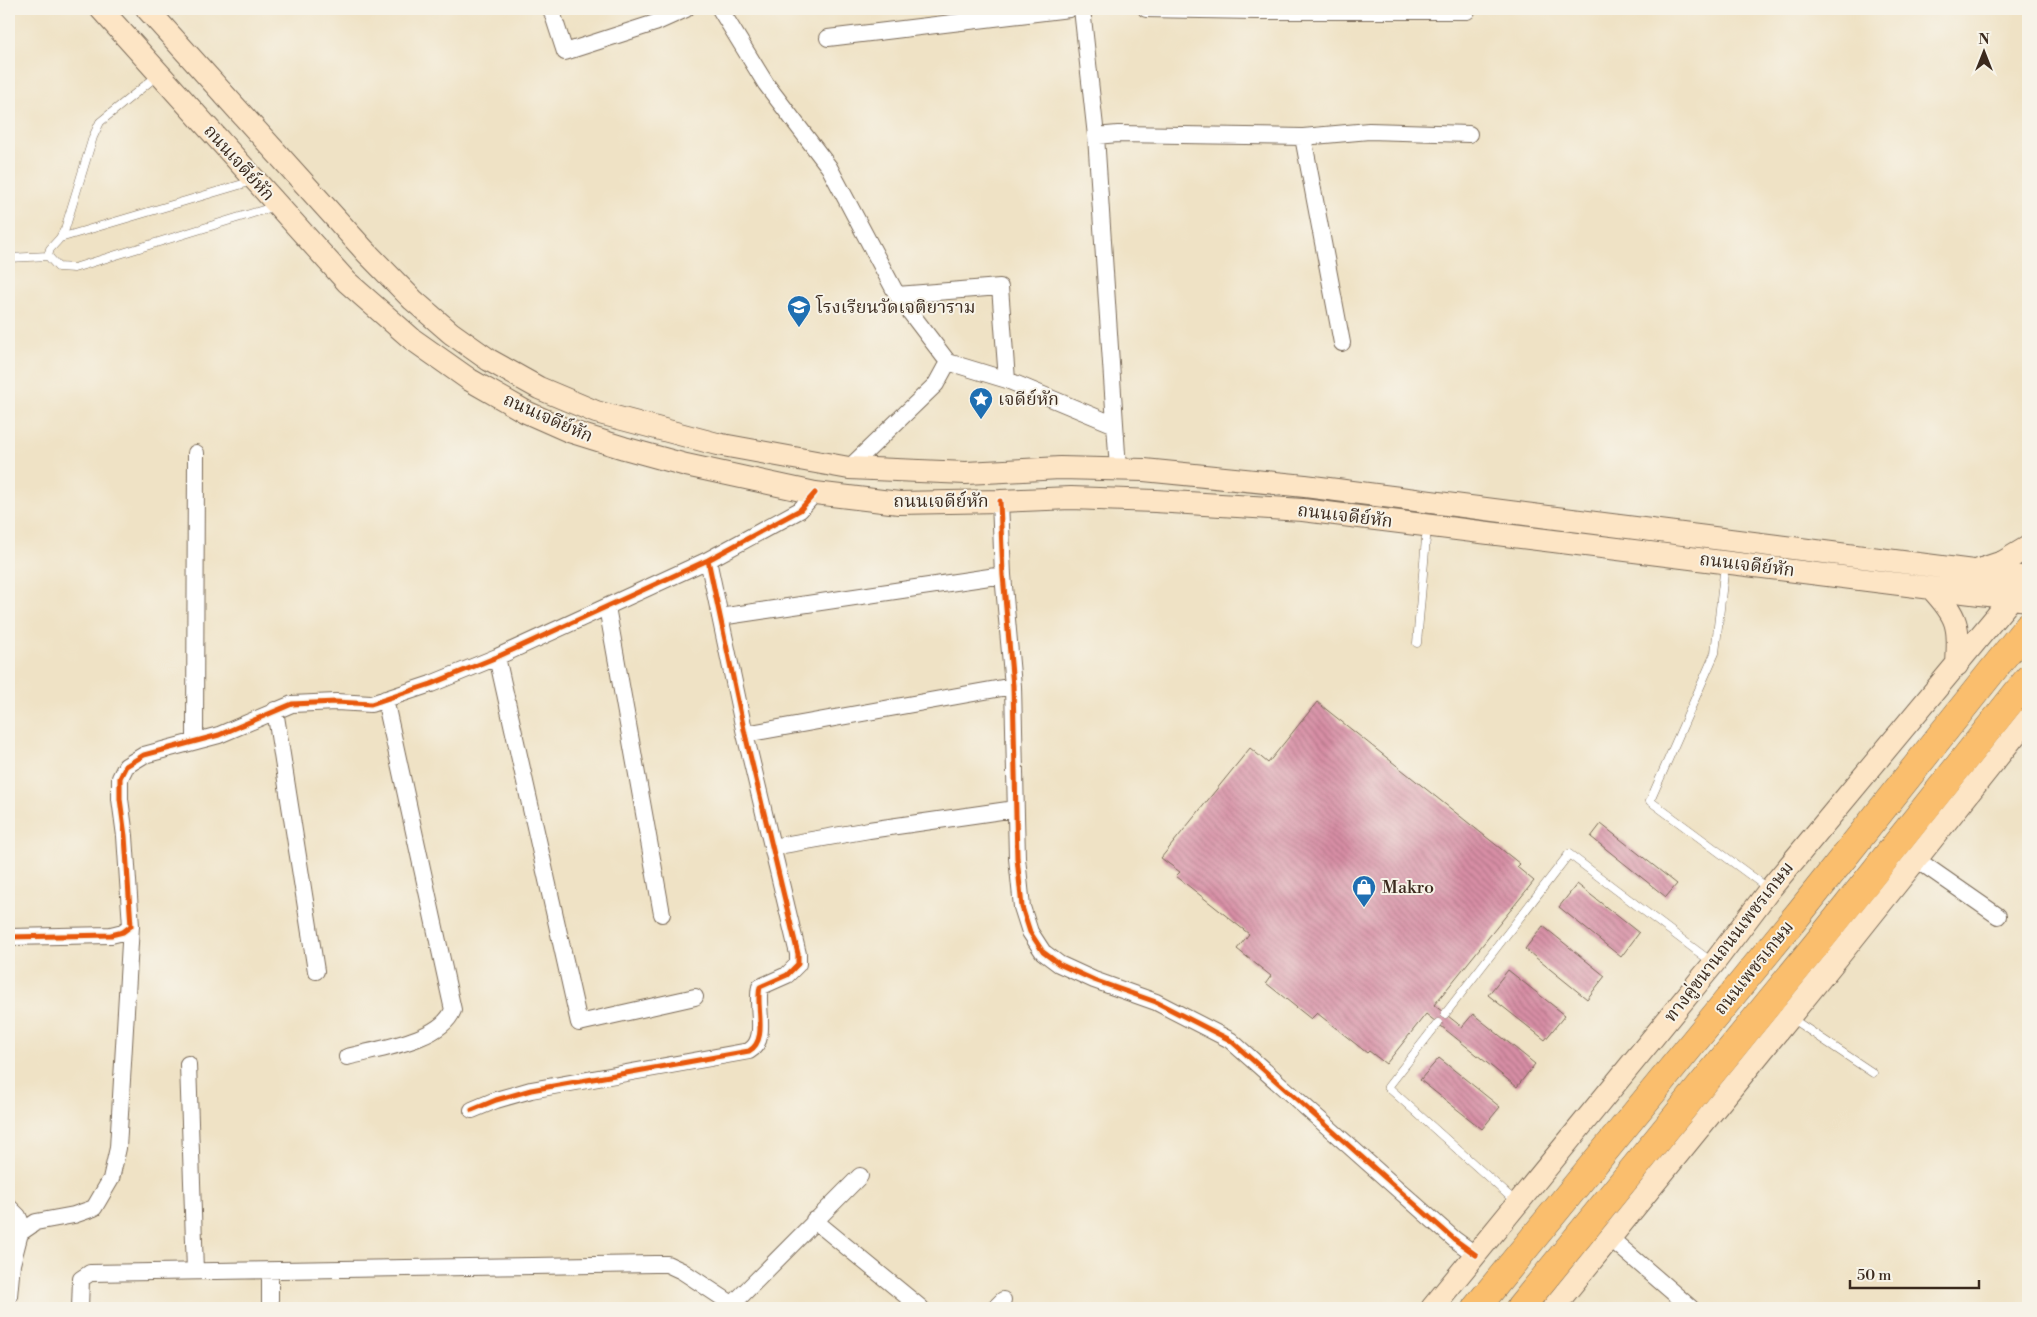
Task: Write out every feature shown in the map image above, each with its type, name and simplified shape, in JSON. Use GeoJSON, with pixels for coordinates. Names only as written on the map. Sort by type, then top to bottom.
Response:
{"type":"FeatureCollection","features":[{"type":"Feature","properties":{"kind":"highway","name":"ถนนเพชรเกษม"},"geometry":{"type":"LineString","coordinates":[[1476,1308],[1800,912],[2028,626]]}},
{"type":"Feature","properties":{"kind":"highway","name":"ถนนเพชรเกษม"},"geometry":{"type":"LineString","coordinates":[[1520,1308],[1824,935],[2028,679]]}},
{"type":"Feature","properties":{"kind":"main road","name":"ถนนเจดีย์หัก"},"geometry":{"type":"LineString","coordinates":[[101,9],[347,282],[412,340],[470,380],[526,412],[569,431],[686,465],[815,493],[899,503],[1000,502],[1071,498],[1303,510],[2020,599]]}},
{"type":"Feature","properties":{"kind":"main road","name":"ถนนเจดีย์หัก"},"geometry":{"type":"LineString","coordinates":[[147,9],[366,252],[425,311],[488,360],[539,388],[596,412],[717,444],[850,468],[966,473],[1060,468],[1118,469],[1305,486],[2028,578]]}},
{"type":"Feature","properties":{"kind":"main road"},"geometry":{"type":"LineString","coordinates":[[1975,571],[2003,562],[2028,547]]}},
{"type":"Feature","properties":{"kind":"main road","name":"ทางคู่ขนานถนนเพชรเกษม"},"geometry":{"type":"LineString","coordinates":[[1432,1308],[1714,963],[1770,889],[1958,665],[2020,599],[2028,578]]}},
{"type":"Feature","properties":{"kind":"main road"},"geometry":{"type":"LineString","coordinates":[[1931,588],[1948,606],[1957,624],[1958,665]]}},
{"type":"Feature","properties":{"kind":"main road"},"geometry":{"type":"LineString","coordinates":[[1553,1308],[2026,727]]}},
{"type":"Feature","properties":{"kind":"street"},"geometry":{"type":"LineString","coordinates":[[551,9],[565,52],[655,23],[686,9]]}},
{"type":"Feature","properties":{"kind":"street"},"geometry":{"type":"LineString","coordinates":[[720,9],[766,84],[829,167],[897,295],[948,362],[1007,380],[1115,425]]}},
{"type":"Feature","properties":{"kind":"street"},"geometry":{"type":"LineString","coordinates":[[828,38],[1069,9]]}},
{"type":"Feature","properties":{"kind":"street"},"geometry":{"type":"LineString","coordinates":[[1082,9],[1096,136],[1118,469]]}},
{"type":"Feature","properties":{"kind":"street"},"geometry":{"type":"LineString","coordinates":[[1146,9],[1467,11]]}},
{"type":"Feature","properties":{"kind":"street"},"geometry":{"type":"LineString","coordinates":[[1096,136],[1118,134],[1303,137],[1369,131],[1468,134]]}},
{"type":"Feature","properties":{"kind":"street"},"geometry":{"type":"LineString","coordinates":[[1303,137],[1342,343]]}},
{"type":"Feature","properties":{"kind":"street"},"geometry":{"type":"LineString","coordinates":[[897,295],[1000,287],[1007,380]]}},
{"type":"Feature","properties":{"kind":"street"},"geometry":{"type":"LineString","coordinates":[[850,468],[936,384],[948,362]]}},
{"type":"Feature","properties":{"kind":"street"},"geometry":{"type":"LineString","coordinates":[[195,740],[196,453]]}},
{"type":"Feature","properties":{"kind":"street"},"geometry":{"type":"LineString","coordinates":[[9,1296],[12,1264],[20,1233],[36,1222],[74,1215],[94,1208],[111,1179],[118,1148],[132,926],[120,799],[120,778],[126,766],[144,755],[219,735],[261,718],[275,710],[305,702],[371,704],[431,684],[497,657],[708,560],[800,510],[815,493]]}},
{"type":"Feature","properties":{"kind":"street"},"geometry":{"type":"LineString","coordinates":[[1000,502],[1003,575],[1013,686],[1017,858],[1022,907],[1030,932],[1043,952],[1059,964],[1094,980],[1156,1002],[1230,1040],[1454,1239],[1476,1255]]}},
{"type":"Feature","properties":{"kind":"street"},"geometry":{"type":"LineString","coordinates":[[472,1110],[496,1100],[531,1090],[741,1052],[755,1047],[760,1037],[758,997],[760,987],[787,975],[798,964],[798,954],[745,734],[708,560]]}},
{"type":"Feature","properties":{"kind":"street"},"geometry":{"type":"LineString","coordinates":[[720,617],[1003,575]]}},
{"type":"Feature","properties":{"kind":"street"},"geometry":{"type":"LineString","coordinates":[[607,607],[662,914]]}},
{"type":"Feature","properties":{"kind":"street"},"geometry":{"type":"LineString","coordinates":[[497,657],[579,1023],[696,997]]}},
{"type":"Feature","properties":{"kind":"street"},"geometry":{"type":"LineString","coordinates":[[745,734],[1013,686]]}},
{"type":"Feature","properties":{"kind":"street"},"geometry":{"type":"LineString","coordinates":[[347,1057],[422,1037],[449,1020],[453,1010],[385,700]]}},
{"type":"Feature","properties":{"kind":"street"},"geometry":{"type":"LineString","coordinates":[[275,710],[316,971]]}},
{"type":"Feature","properties":{"kind":"street"},"geometry":{"type":"LineString","coordinates":[[772,848],[869,830],[1016,809]]}},
{"type":"Feature","properties":{"kind":"street"},"geometry":{"type":"LineString","coordinates":[[1916,860],[1998,916]]}},
{"type":"Feature","properties":{"kind":"street"},"geometry":{"type":"LineString","coordinates":[[9,937],[111,935],[122,932],[132,926]]}},
{"type":"Feature","properties":{"kind":"street"},"geometry":{"type":"LineString","coordinates":[[188,1064],[195,1271]]}},
{"type":"Feature","properties":{"kind":"street"},"geometry":{"type":"LineString","coordinates":[[80,1308],[80,1279],[90,1273],[661,1264],[667,1264],[682,1271],[736,1306],[814,1220],[860,1176]]}},
{"type":"Feature","properties":{"kind":"street"},"geometry":{"type":"LineString","coordinates":[[9,1207],[18,1216],[24,1230]]}},
{"type":"Feature","properties":{"kind":"street"},"geometry":{"type":"LineString","coordinates":[[814,1220],[921,1308]]}},
{"type":"Feature","properties":{"kind":"street"},"geometry":{"type":"LineString","coordinates":[[1610,1238],[1691,1308]]}},
{"type":"Feature","properties":{"kind":"street"},"geometry":{"type":"LineString","coordinates":[[270,1271],[270,1308]]}},
{"type":"Feature","properties":{"kind":"lane"},"geometry":{"type":"LineString","coordinates":[[48,256],[50,249],[65,229],[93,137],[100,122],[160,74]]}},
{"type":"Feature","properties":{"kind":"lane"},"geometry":{"type":"LineString","coordinates":[[60,238],[255,180]]}},
{"type":"Feature","properties":{"kind":"lane"},"geometry":{"type":"LineString","coordinates":[[48,256],[58,267],[74,268],[278,206]]}},
{"type":"Feature","properties":{"kind":"lane"},"geometry":{"type":"LineString","coordinates":[[9,258],[48,256]]}},
{"type":"Feature","properties":{"kind":"lane"},"geometry":{"type":"LineString","coordinates":[[1417,643],[1428,526]]}},
{"type":"Feature","properties":{"kind":"lane"},"geometry":{"type":"LineString","coordinates":[[1725,562],[1715,653],[1650,801],[1770,889]]}},
{"type":"Feature","properties":{"kind":"lane"},"geometry":{"type":"LineString","coordinates":[[1445,1014],[1569,854],[1714,963]]}},
{"type":"Feature","properties":{"kind":"lane"},"geometry":{"type":"LineString","coordinates":[[1790,1017],[1873,1073]]}},
{"type":"Feature","properties":{"kind":"lane"},"geometry":{"type":"LineString","coordinates":[[1438,1024],[1388,1087],[1518,1204]]}},
{"type":"Feature","properties":{"kind":"building","name":"Makro"},"geometry":{"type":"Polygon","coordinates":[[[1317,702],[1520,864],[1517,867],[1534,881],[1434,1005],[1462,1027],[1473,1014],[1535,1064],[1517,1087],[1426,1014],[1386,1064],[1369,1051],[1367,1053],[1317,1013],[1311,1019],[1266,983],[1271,976],[1237,949],[1249,934],[1176,876],[1180,872],[1161,858],[1250,748],[1268,763],[1317,702]]]}},
{"type":"Feature","properties":{"kind":"building"},"geometry":{"type":"Polygon","coordinates":[[[1601,824],[1677,884],[1666,897],[1591,837],[1601,824]]]}},
{"type":"Feature","properties":{"kind":"building"},"geometry":{"type":"Polygon","coordinates":[[[1577,884],[1639,933],[1621,957],[1559,907],[1577,884]]]}},
{"type":"Feature","properties":{"kind":"building"},"geometry":{"type":"Polygon","coordinates":[[[1543,926],[1605,976],[1587,999],[1525,949],[1543,926]]]}},
{"type":"Feature","properties":{"kind":"building"},"geometry":{"type":"Polygon","coordinates":[[[1508,970],[1565,1015],[1545,1040],[1488,995],[1508,970]]]}},
{"type":"Feature","properties":{"kind":"building"},"geometry":{"type":"Polygon","coordinates":[[[1439,1058],[1500,1107],[1482,1129],[1420,1080],[1439,1058]]]}},
{"type":"Feature","properties":{"kind":"cycle path"},"geometry":{"type":"LineString","coordinates":[[9,937],[111,935],[123,932],[131,926],[125,836],[120,799],[120,778],[126,766],[144,755],[219,735],[292,704],[336,702],[371,704],[431,684],[497,657],[708,560],[800,510],[815,493]]}},
{"type":"Feature","properties":{"kind":"cycle path"},"geometry":{"type":"LineString","coordinates":[[1000,501],[1003,575],[1013,686],[1017,858],[1022,907],[1030,932],[1043,952],[1059,964],[1094,980],[1156,1002],[1230,1040],[1454,1239],[1476,1255]]}},
{"type":"Feature","properties":{"kind":"cycle path"},"geometry":{"type":"LineString","coordinates":[[472,1110],[496,1100],[531,1090],[749,1051],[755,1046],[760,1031],[760,987],[787,975],[798,964],[798,954],[745,734],[708,560]]}},
{"type":"Feature","properties":{"kind":"place","name":"โรงเรียนวัดเจติยาราม"},"geometry":{"type":"Point","coordinates":[799,328]}},
{"type":"Feature","properties":{"kind":"place","name":"เจดีย์หัก"},"geometry":{"type":"Point","coordinates":[981,420]}},
{"type":"Feature","properties":{"kind":"place","name":"Makro"},"geometry":{"type":"Point","coordinates":[1364,908]}}]}
